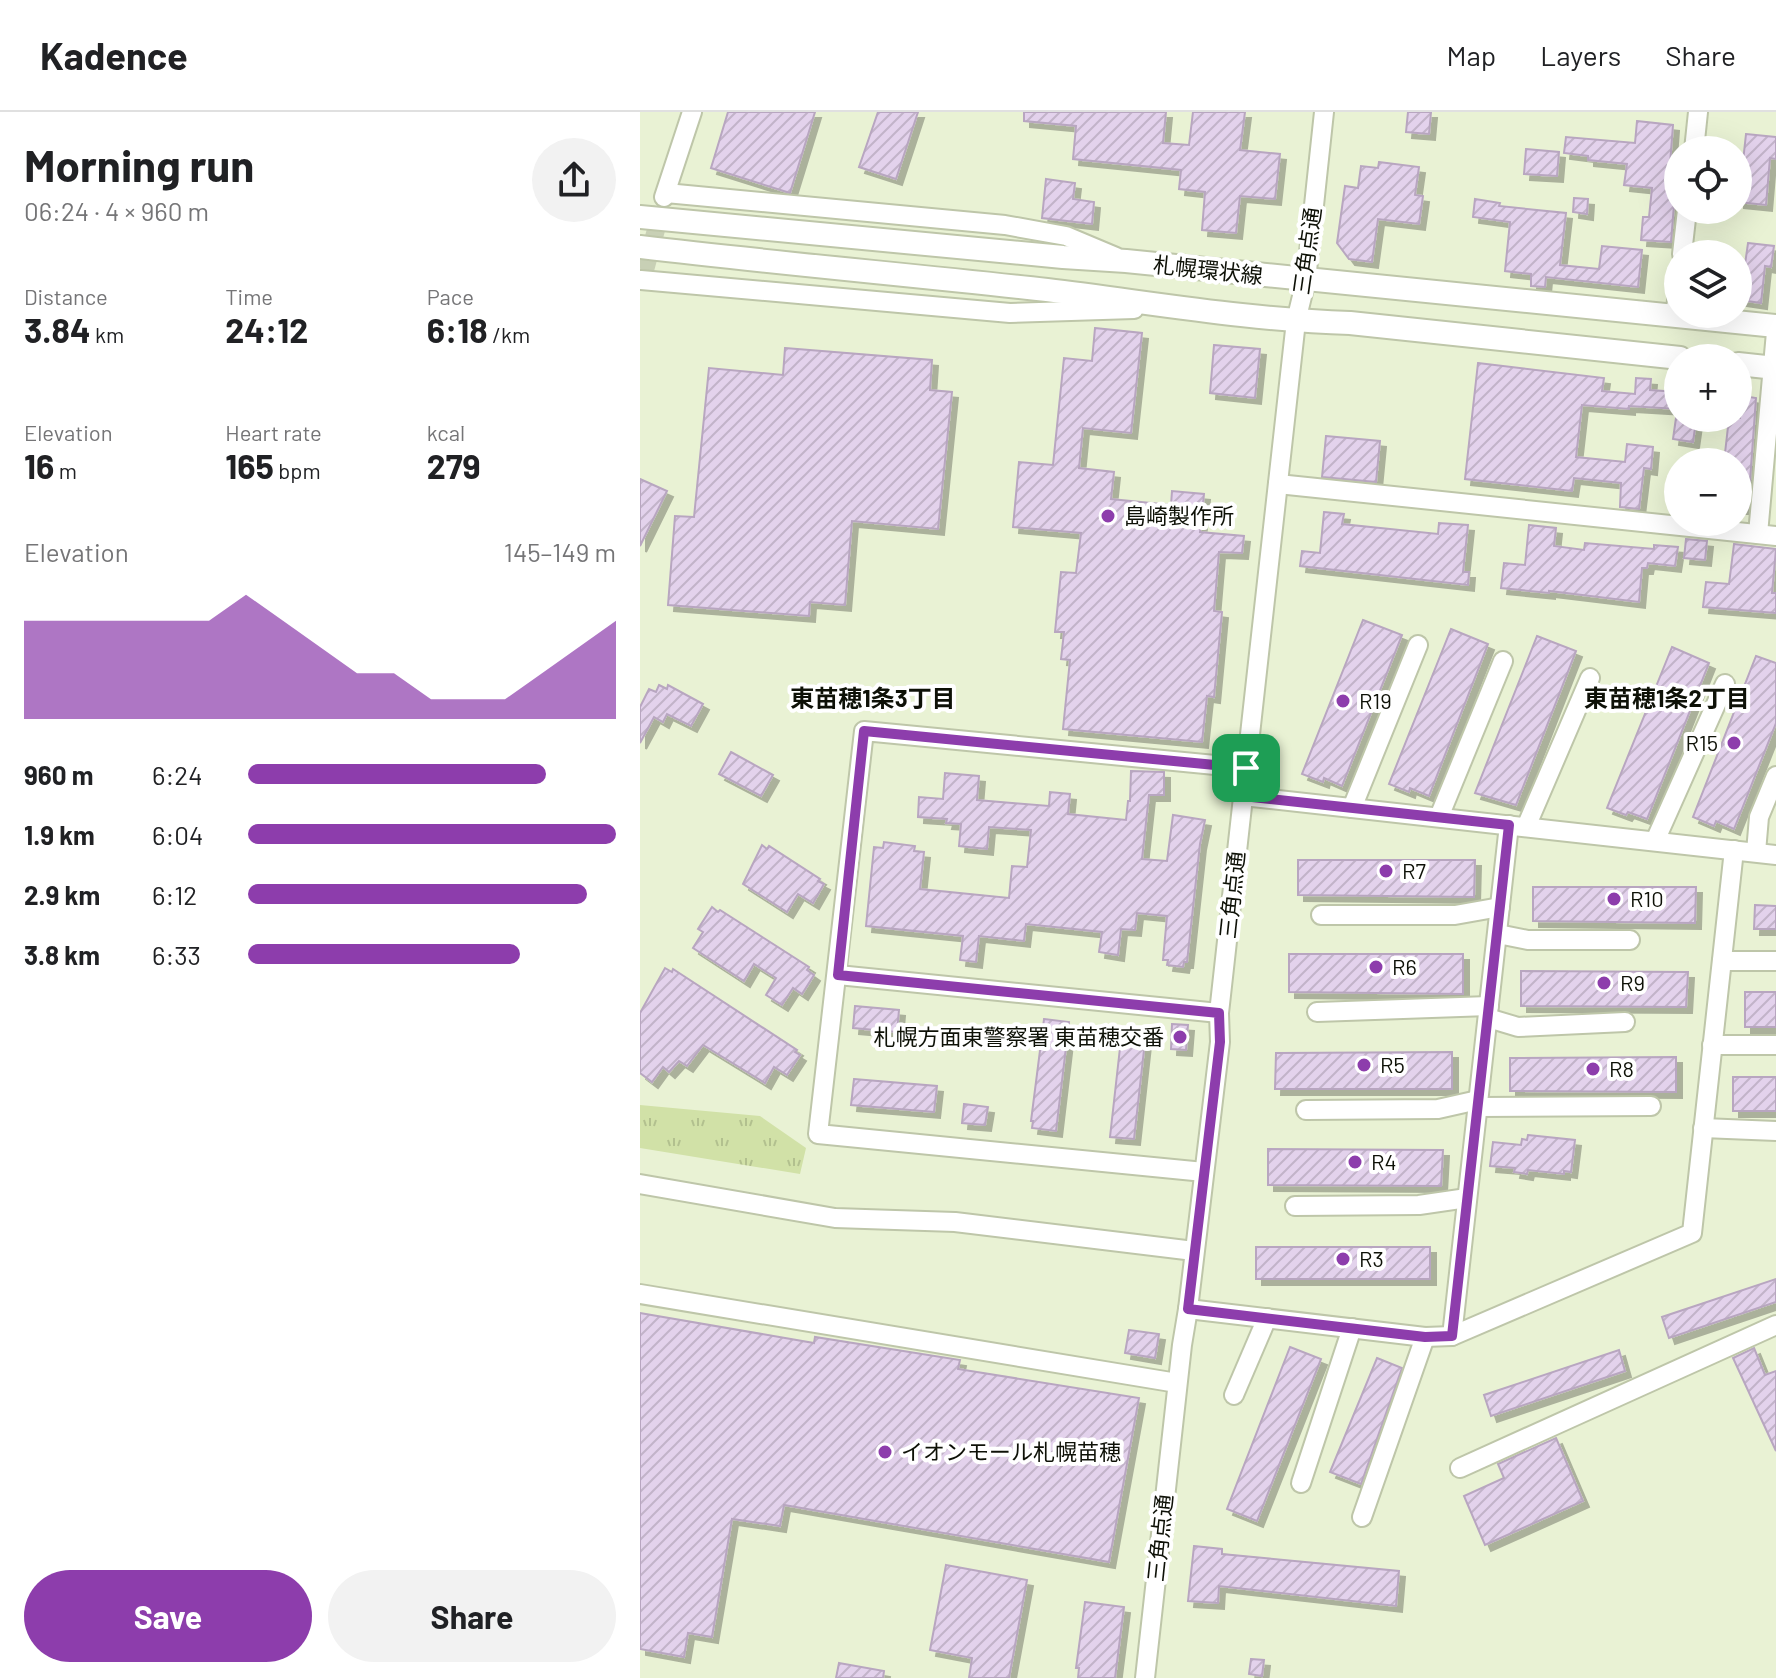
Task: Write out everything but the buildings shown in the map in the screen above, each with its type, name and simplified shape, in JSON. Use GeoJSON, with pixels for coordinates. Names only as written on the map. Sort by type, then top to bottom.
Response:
{"type":"FeatureCollection","features":[{"type":"Feature","properties":{"kind":"main road","name":"札幌環状線"},"geometry":{"type":"LineString","coordinates":[[640,217],[1126,261],[1664,315]]}},
{"type":"Feature","properties":{"kind":"main road","name":"札幌環状線"},"geometry":{"type":"LineString","coordinates":[[640,247],[1296,321],[1350,323],[1664,356]]}},
{"type":"Feature","properties":{"kind":"main road","name":"札幌環状線"},"geometry":{"type":"LineString","coordinates":[[1752,326],[1776,329]]}},
{"type":"Feature","properties":{"kind":"main road"},"geometry":{"type":"LineString","coordinates":[[1752,366],[1774,368]]}},
{"type":"Feature","properties":{"kind":"street"},"geometry":{"type":"LineString","coordinates":[[692,112],[665,195],[1005,225],[1066,236],[1126,261]]}},
{"type":"Feature","properties":{"kind":"street","name":"三角点通"},"geometry":{"type":"LineString","coordinates":[[1145,1678],[1177,1383],[1220,1042],[1219,1013],[1296,321],[1306,280],[1324,112]]}},
{"type":"Feature","properties":{"kind":"street"},"geometry":{"type":"LineString","coordinates":[[1695,136],[1698,112]]}},
{"type":"Feature","properties":{"kind":"street"},"geometry":{"type":"LineString","coordinates":[[642,278],[1010,313],[1165,307]]}},
{"type":"Feature","properties":{"kind":"street"},"geometry":{"type":"LineString","coordinates":[[1278,484],[1767,535],[1776,329]]}},
{"type":"Feature","properties":{"kind":"street"},"geometry":{"type":"LineString","coordinates":[[1352,808],[1418,645]]}},
{"type":"Feature","properties":{"kind":"street"},"geometry":{"type":"LineString","coordinates":[[1439,817],[1503,661]]}},
{"type":"Feature","properties":{"kind":"street"},"geometry":{"type":"LineString","coordinates":[[1452,1336],[1500,907],[1518,826],[1590,678]]}},
{"type":"Feature","properties":{"kind":"street"},"geometry":{"type":"LineString","coordinates":[[1655,841],[1725,684]]}},
{"type":"Feature","properties":{"kind":"street"},"geometry":{"type":"LineString","coordinates":[[1204,1172],[818,1134],[864,731],[1246,768]]}},
{"type":"Feature","properties":{"kind":"street"},"geometry":{"type":"LineString","coordinates":[[1756,852],[1759,817],[1776,776]]}},
{"type":"Feature","properties":{"kind":"street"},"geometry":{"type":"LineString","coordinates":[[1243,796],[1776,855]]}},
{"type":"Feature","properties":{"kind":"street"},"geometry":{"type":"LineString","coordinates":[[1188,1309],[1425,1337],[1452,1336],[1692,1233],[1734,850]]}},
{"type":"Feature","properties":{"kind":"street"},"geometry":{"type":"LineString","coordinates":[[1321,915],[1455,915],[1500,907]]}},
{"type":"Feature","properties":{"kind":"street"},"geometry":{"type":"LineString","coordinates":[[1498,934],[1528,940],[1630,940]]}},
{"type":"Feature","properties":{"kind":"street"},"geometry":{"type":"LineString","coordinates":[[1722,961],[1776,961]]}},
{"type":"Feature","properties":{"kind":"street"},"geometry":{"type":"LineString","coordinates":[[838,975],[1219,1013]]}},
{"type":"Feature","properties":{"kind":"street"},"geometry":{"type":"LineString","coordinates":[[1317,1012],[1488,1012],[1518,1027],[1625,1022]]}},
{"type":"Feature","properties":{"kind":"street"},"geometry":{"type":"LineString","coordinates":[[1712,1045],[1776,1045]]}},
{"type":"Feature","properties":{"kind":"street"},"geometry":{"type":"LineString","coordinates":[[1306,1110],[1438,1109],[1478,1104],[1651,1106]]}},
{"type":"Feature","properties":{"kind":"street"},"geometry":{"type":"LineString","coordinates":[[1703,1128],[1776,1131]]}},
{"type":"Feature","properties":{"kind":"street"},"geometry":{"type":"LineString","coordinates":[[640,1184],[835,1218],[955,1222],[1194,1251]]}},
{"type":"Feature","properties":{"kind":"street"},"geometry":{"type":"LineString","coordinates":[[1295,1206],[1419,1205],[1467,1198]]}},
{"type":"Feature","properties":{"kind":"street"},"geometry":{"type":"LineString","coordinates":[[640,1294],[1177,1383]]}},
{"type":"Feature","properties":{"kind":"street"},"geometry":{"type":"LineString","coordinates":[[1234,1395],[1267,1318]]}},
{"type":"Feature","properties":{"kind":"street"},"geometry":{"type":"LineString","coordinates":[[1460,1468],[1776,1325]]}},
{"type":"Feature","properties":{"kind":"street"},"geometry":{"type":"LineString","coordinates":[[1301,1483],[1352,1328]]}},
{"type":"Feature","properties":{"kind":"street"},"geometry":{"type":"LineString","coordinates":[[1362,1517],[1425,1337]]}},
{"type":"Feature","properties":{"kind":"green space"},"geometry":{"type":"Polygon","coordinates":[[[640,1105],[760,1116],[806,1148],[800,1174],[640,1148],[640,1105]]]}},
{"type":"Feature","properties":{"kind":"tunnel"},"geometry":{"type":"LineString","coordinates":[[645,270],[662,208]]}},
{"type":"Feature","properties":{"kind":"place","name":"島崎製作所"},"geometry":{"type":"Point","coordinates":[1108,516]}},
{"type":"Feature","properties":{"kind":"place","name":"R19"},"geometry":{"type":"Point","coordinates":[1343,701]}},
{"type":"Feature","properties":{"kind":"place","name":"R15"},"geometry":{"type":"Point","coordinates":[1734,743]}},
{"type":"Feature","properties":{"kind":"place","name":"R7"},"geometry":{"type":"Point","coordinates":[1386,871]}},
{"type":"Feature","properties":{"kind":"place","name":"R10"},"geometry":{"type":"Point","coordinates":[1614,899]}},
{"type":"Feature","properties":{"kind":"place","name":"R6"},"geometry":{"type":"Point","coordinates":[1376,967]}},
{"type":"Feature","properties":{"kind":"place","name":"R9"},"geometry":{"type":"Point","coordinates":[1604,983]}},
{"type":"Feature","properties":{"kind":"place","name":"札幌方面東警察署 東苗穂交番"},"geometry":{"type":"Point","coordinates":[1180,1037]}},
{"type":"Feature","properties":{"kind":"place","name":"R5"},"geometry":{"type":"Point","coordinates":[1364,1065]}},
{"type":"Feature","properties":{"kind":"place","name":"R8"},"geometry":{"type":"Point","coordinates":[1593,1069]}},
{"type":"Feature","properties":{"kind":"place","name":"R4"},"geometry":{"type":"Point","coordinates":[1355,1162]}},
{"type":"Feature","properties":{"kind":"place","name":"R3"},"geometry":{"type":"Point","coordinates":[1343,1259]}},
{"type":"Feature","properties":{"kind":"place","name":"イオンモール札幌苗穂"},"geometry":{"type":"Point","coordinates":[885,1452]}},
{"type":"Feature","properties":{"kind":"district","name":"東苗穂1条3丁目"},"geometry":{"type":"Point","coordinates":[873,699]}},
{"type":"Feature","properties":{"kind":"district","name":"東苗穂1条2丁目"},"geometry":{"type":"Point","coordinates":[1667,699]}},
{"type":"Feature","properties":{"kind":"route"},"geometry":{"type":"LineString","coordinates":[[864,731],[1246,768],[1243,796],[1509,825],[1452,1336],[1425,1337],[1188,1309],[1220,1042],[1219,1013],[838,975],[864,731]]}}]}
